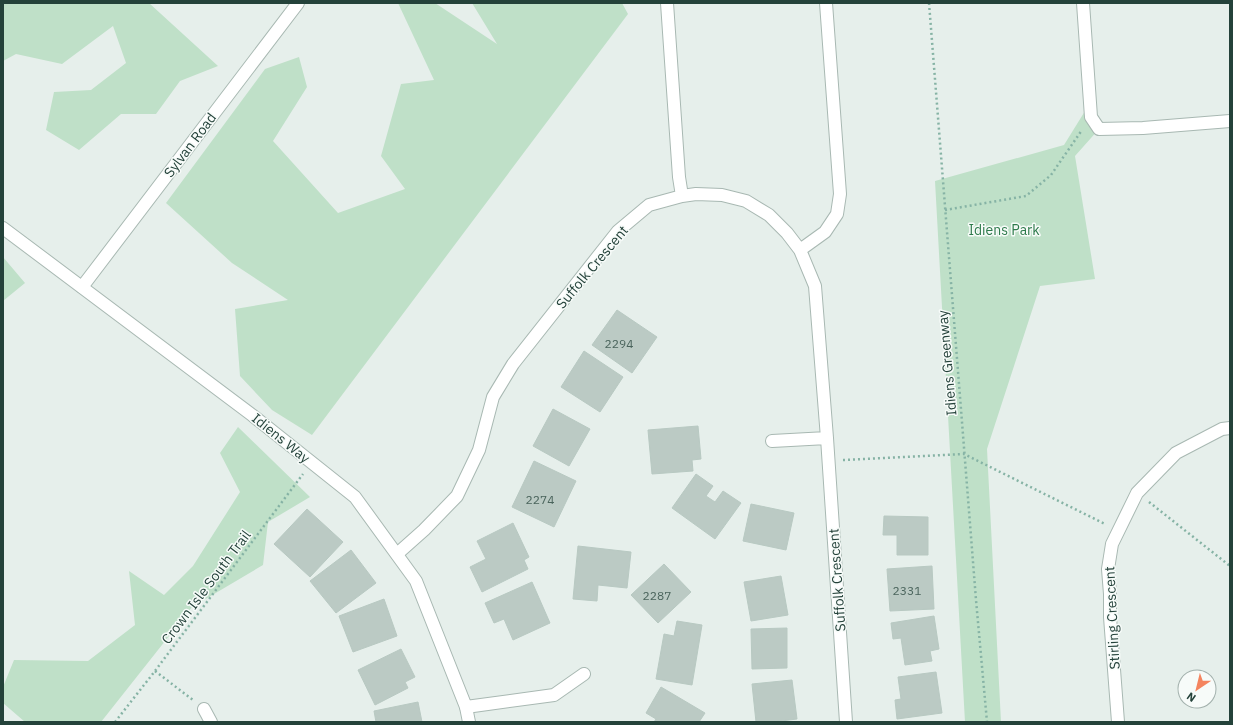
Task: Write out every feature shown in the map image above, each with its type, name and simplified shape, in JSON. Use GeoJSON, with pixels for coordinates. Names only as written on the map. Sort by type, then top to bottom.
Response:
{"type":"FeatureCollection","features":[{"type":"Feature","properties":{"kind":"street","name":"Sylvan Road"},"geometry":{"type":"LineString","coordinates":[[82,287],[298,3]]}},
{"type":"Feature","properties":{"kind":"street"},"geometry":{"type":"LineString","coordinates":[[667,3],[679,177],[682,196]]}},
{"type":"Feature","properties":{"kind":"street"},"geometry":{"type":"LineString","coordinates":[[800,250],[825,232],[837,214],[840,194],[826,3]]}},
{"type":"Feature","properties":{"kind":"street"},"geometry":{"type":"LineString","coordinates":[[1083,3],[1091,117],[1099,129],[1143,128],[1230,121]]}},
{"type":"Feature","properties":{"kind":"street","name":"Suffolk Crescent"},"geometry":{"type":"LineString","coordinates":[[397,554],[424,530],[457,496],[479,450],[493,397],[514,364],[618,231],[649,205],[682,196],[696,194],[722,195],[746,201],[769,215],[787,233],[800,250],[814,286],[827,438],[846,722]]}},
{"type":"Feature","properties":{"kind":"street","name":"Idiens Way"},"geometry":{"type":"LineString","coordinates":[[3,228],[252,415],[355,498],[416,581],[466,707],[469,722]]}},
{"type":"Feature","properties":{"kind":"street","name":"Stirling Crescent"},"geometry":{"type":"LineString","coordinates":[[1118,722],[1108,569],[1112,544],[1137,492],[1176,453],[1222,428],[1230,428]]}},
{"type":"Feature","properties":{"kind":"street"},"geometry":{"type":"LineString","coordinates":[[772,441],[827,438]]}},
{"type":"Feature","properties":{"kind":"street"},"geometry":{"type":"LineString","coordinates":[[466,707],[554,695],[584,674]]}},
{"type":"Feature","properties":{"kind":"street"},"geometry":{"type":"LineString","coordinates":[[204,709],[210,722]]}},
{"type":"Feature","properties":{"kind":"path","name":"Idiens Greenway"},"geometry":{"type":"LineString","coordinates":[[929,3],[964,454],[987,722]]}},
{"type":"Feature","properties":{"kind":"path"},"geometry":{"type":"LineString","coordinates":[[945,210],[1026,196],[1052,175],[1091,117]]}},
{"type":"Feature","properties":{"kind":"path"},"geometry":{"type":"LineString","coordinates":[[828,460],[964,454],[1118,530]]}},
{"type":"Feature","properties":{"kind":"path","name":"Crown Isle South Trail"},"geometry":{"type":"LineString","coordinates":[[115,722],[311,463]]}},
{"type":"Feature","properties":{"kind":"path"},"geometry":{"type":"LineString","coordinates":[[1137,492],[1230,566]]}},
{"type":"Feature","properties":{"kind":"path"},"geometry":{"type":"LineString","coordinates":[[155,671],[204,709]]}},
{"type":"Feature","properties":{"kind":"green space"},"geometry":{"type":"Polygon","coordinates":[[[3,3],[149,3],[218,66],[180,81],[156,114],[121,114],[79,150],[46,130],[54,92],[91,90],[126,63],[113,26],[62,64],[16,54],[3,61],[3,3]]]}},
{"type":"Feature","properties":{"kind":"green space"},"geometry":{"type":"Polygon","coordinates":[[[398,3],[435,3],[497,44],[472,3],[622,3],[628,14],[312,435],[272,410],[240,376],[235,309],[288,300],[232,263],[166,203],[265,69],[299,57],[307,87],[273,141],[338,213],[405,189],[381,156],[401,84],[434,80],[398,3]]]}},
{"type":"Feature","properties":{"kind":"green space","name":"Idiens Park"},"geometry":{"type":"Polygon","coordinates":[[[1090,103],[1099,129],[1075,156],[1095,279],[1040,286],[987,449],[1001,722],[965,722],[935,181],[1064,145],[1090,103]]]}},
{"type":"Feature","properties":{"kind":"green space"},"geometry":{"type":"Polygon","coordinates":[[[3,257],[25,283],[3,301],[3,257]]]}},
{"type":"Feature","properties":{"kind":"green space"},"geometry":{"type":"Polygon","coordinates":[[[238,427],[310,497],[268,522],[263,565],[192,607],[101,722],[25,722],[3,703],[3,687],[14,660],[88,661],[135,625],[129,571],[164,595],[193,566],[240,492],[220,453],[238,427]]]}},
{"type":"Feature","properties":{"kind":"building"},"geometry":{"type":"Polygon","coordinates":[[[617,310],[657,337],[632,373],[592,345],[617,310]]]}},
{"type":"Feature","properties":{"kind":"building"},"geometry":{"type":"Polygon","coordinates":[[[584,351],[623,377],[600,412],[561,387],[584,351]]]}},
{"type":"Feature","properties":{"kind":"building"},"geometry":{"type":"Polygon","coordinates":[[[553,409],[590,429],[569,466],[533,446],[553,409]]]}},
{"type":"Feature","properties":{"kind":"building"},"geometry":{"type":"Polygon","coordinates":[[[698,426],[701,459],[692,460],[693,471],[652,474],[648,430],[698,426]]]}},
{"type":"Feature","properties":{"kind":"building"},"geometry":{"type":"Polygon","coordinates":[[[534,461],[576,481],[554,527],[512,507],[534,461]]]}},
{"type":"Feature","properties":{"kind":"building"},"geometry":{"type":"Polygon","coordinates":[[[696,474],[713,486],[706,496],[715,502],[723,491],[741,503],[715,539],[672,508],[696,474]]]}},
{"type":"Feature","properties":{"kind":"building"},"geometry":{"type":"Polygon","coordinates":[[[751,504],[794,513],[786,550],[743,541],[751,504]]]}},
{"type":"Feature","properties":{"kind":"building"},"geometry":{"type":"Polygon","coordinates":[[[307,509],[343,542],[310,577],[274,544],[307,509]]]}},
{"type":"Feature","properties":{"kind":"building"},"geometry":{"type":"Polygon","coordinates":[[[884,516],[928,517],[928,555],[897,555],[897,535],[883,535],[884,516]]]}},
{"type":"Feature","properties":{"kind":"building"},"geometry":{"type":"Polygon","coordinates":[[[513,523],[529,557],[524,560],[528,569],[482,592],[470,567],[486,559],[477,541],[513,523]]]}},
{"type":"Feature","properties":{"kind":"building"},"geometry":{"type":"Polygon","coordinates":[[[578,546],[631,552],[627,588],[598,585],[597,601],[573,599],[578,546]]]}},
{"type":"Feature","properties":{"kind":"building"},"geometry":{"type":"Polygon","coordinates":[[[351,550],[376,583],[336,613],[310,581],[351,550]]]}},
{"type":"Feature","properties":{"kind":"building"},"geometry":{"type":"Polygon","coordinates":[[[664,564],[691,592],[658,623],[631,595],[664,564]]]}},
{"type":"Feature","properties":{"kind":"building"},"geometry":{"type":"Polygon","coordinates":[[[932,566],[934,609],[890,611],[887,569],[932,566]]]}},
{"type":"Feature","properties":{"kind":"building"},"geometry":{"type":"Polygon","coordinates":[[[781,576],[788,615],[751,621],[744,582],[781,576]]]}},
{"type":"Feature","properties":{"kind":"building"},"geometry":{"type":"Polygon","coordinates":[[[532,582],[550,623],[513,640],[504,619],[494,623],[485,603],[532,582]]]}},
{"type":"Feature","properties":{"kind":"building"},"geometry":{"type":"Polygon","coordinates":[[[384,599],[397,636],[353,652],[339,616],[384,599]]]}},
{"type":"Feature","properties":{"kind":"building"},"geometry":{"type":"Polygon","coordinates":[[[934,616],[939,649],[930,651],[932,661],[905,665],[901,638],[893,639],[891,623],[934,616]]]}},
{"type":"Feature","properties":{"kind":"building"},"geometry":{"type":"Polygon","coordinates":[[[677,621],[702,625],[692,685],[656,679],[664,634],[674,636],[677,621]]]}},
{"type":"Feature","properties":{"kind":"building"},"geometry":{"type":"Polygon","coordinates":[[[787,628],[787,668],[752,669],[751,629],[787,628]]]}},
{"type":"Feature","properties":{"kind":"building"},"geometry":{"type":"Polygon","coordinates":[[[401,649],[415,677],[405,682],[408,688],[375,705],[358,670],[401,649]]]}},
{"type":"Feature","properties":{"kind":"building"},"geometry":{"type":"Polygon","coordinates":[[[936,672],[942,713],[897,719],[895,700],[901,699],[898,677],[936,672]]]}},
{"type":"Feature","properties":{"kind":"building"},"geometry":{"type":"Polygon","coordinates":[[[792,680],[797,719],[773,722],[756,722],[752,684],[792,680]]]}},
{"type":"Feature","properties":{"kind":"building"},"geometry":{"type":"Polygon","coordinates":[[[661,687],[705,713],[699,722],[654,722],[656,719],[646,713],[661,687]]]}},
{"type":"Feature","properties":{"kind":"building"},"geometry":{"type":"Polygon","coordinates":[[[418,702],[422,722],[376,722],[374,711],[418,702]]]}}]}
